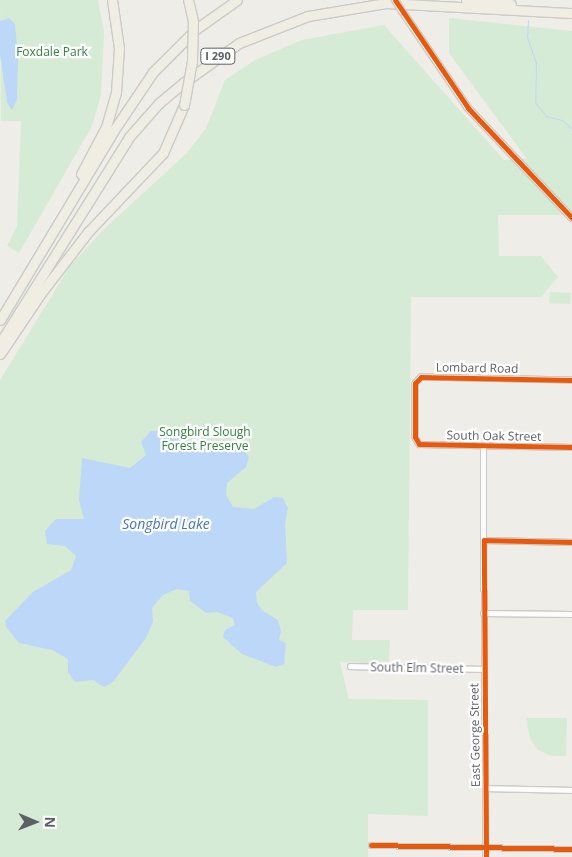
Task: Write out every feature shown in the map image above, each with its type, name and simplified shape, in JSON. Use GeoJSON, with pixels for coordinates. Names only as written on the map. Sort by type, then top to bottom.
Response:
{"type":"FeatureCollection","features":[{"type":"Feature","properties":{"kind":"highway"},"geometry":{"type":"LineString","coordinates":[[0,312],[106,127],[119,71],[118,33],[112,0]]}},
{"type":"Feature","properties":{"kind":"highway"},"geometry":{"type":"LineString","coordinates":[[0,354],[40,293],[88,232],[163,153],[184,105],[192,61],[193,20],[188,0]]}},
{"type":"Feature","properties":{"kind":"highway","name":"I 290"},"geometry":{"type":"LineString","coordinates":[[0,320],[135,96],[153,72],[196,29],[237,0]]}},
{"type":"Feature","properties":{"kind":"highway"},"geometry":{"type":"LineString","coordinates":[[466,0],[572,12]]}},
{"type":"Feature","properties":{"kind":"highway","name":"I 290"},"geometry":{"type":"LineString","coordinates":[[0,343],[130,137],[177,88],[239,43],[308,16],[366,4],[424,3],[572,12]]}},
{"type":"Feature","properties":{"kind":"street"},"geometry":{"type":"LineString","coordinates":[[394,0],[468,108],[572,218]]}},
{"type":"Feature","properties":{"kind":"street","name":"Lombard Road"},"geometry":{"type":"LineString","coordinates":[[416,442],[415,383],[419,377],[572,380]]}},
{"type":"Feature","properties":{"kind":"street","name":"South Oak Street"},"geometry":{"type":"LineString","coordinates":[[416,442],[483,446],[572,447]]}},
{"type":"Feature","properties":{"kind":"street","name":"East George Street"},"geometry":{"type":"LineString","coordinates":[[483,446],[486,857]]}},
{"type":"Feature","properties":{"kind":"street"},"geometry":{"type":"LineString","coordinates":[[484,540],[572,542]]}},
{"type":"Feature","properties":{"kind":"street"},"geometry":{"type":"LineString","coordinates":[[483,613],[572,614]]}},
{"type":"Feature","properties":{"kind":"street","name":"South Elm Street"},"geometry":{"type":"LineString","coordinates":[[350,666],[484,669]]}},
{"type":"Feature","properties":{"kind":"street"},"geometry":{"type":"LineString","coordinates":[[486,788],[572,790]]}},
{"type":"Feature","properties":{"kind":"street"},"geometry":{"type":"LineString","coordinates":[[372,845],[572,849]]}},
{"type":"Feature","properties":{"kind":"green space","name":"Foxdale Park"},"geometry":{"type":"Polygon","coordinates":[[[0,0],[98,0],[104,32],[101,95],[92,126],[19,253],[7,246],[17,226],[21,121],[1,121],[0,0]]]}},
{"type":"Feature","properties":{"kind":"green space","name":"Songbird Slough Forest Preserve"},"geometry":{"type":"Polygon","coordinates":[[[449,18],[572,31],[572,215],[498,215],[499,256],[541,256],[558,277],[541,297],[411,297],[408,610],[353,610],[352,640],[390,640],[389,664],[340,662],[349,699],[428,700],[428,816],[368,814],[368,857],[0,857],[0,380],[70,266],[104,229],[188,152],[206,128],[225,80],[255,60],[302,40],[384,25],[504,160],[527,159],[449,53],[449,18]]]}},
{"type":"Feature","properties":{"kind":"green space"},"geometry":{"type":"Polygon","coordinates":[[[550,292],[571,293],[570,304],[549,303],[550,292]]]}},
{"type":"Feature","properties":{"kind":"green space"},"geometry":{"type":"Polygon","coordinates":[[[526,718],[567,718],[566,756],[551,756],[538,750],[530,739],[526,718]]]}},
{"type":"Feature","properties":{"kind":"water"},"geometry":{"type":"Polygon","coordinates":[[[9,18],[15,24],[18,59],[17,99],[12,110],[7,102],[0,54],[0,21],[9,18]]]}},
{"type":"Feature","properties":{"kind":"water","name":"Songbird Lake"},"geometry":{"type":"Polygon","coordinates":[[[151,431],[170,431],[199,449],[229,445],[243,449],[249,457],[246,467],[227,483],[226,495],[233,507],[254,509],[274,497],[283,498],[288,508],[285,524],[287,563],[256,592],[257,603],[263,611],[278,620],[281,631],[279,640],[286,643],[284,664],[276,667],[242,654],[223,637],[225,630],[235,625],[233,618],[217,612],[206,613],[190,601],[189,591],[177,589],[163,595],[152,608],[153,622],[146,638],[113,682],[104,687],[93,680],[75,682],[68,672],[68,659],[52,650],[19,643],[6,627],[5,621],[33,592],[71,570],[76,556],[65,546],[47,544],[45,531],[56,519],[84,519],[79,500],[82,458],[130,468],[146,455],[141,442],[151,431]]]}},
{"type":"Feature","properties":{"kind":"waterway"},"geometry":{"type":"LineString","coordinates":[[528,20],[527,37],[536,63],[535,102],[546,116],[562,120],[572,129]]}},
{"type":"Feature","properties":{"kind":"cycle path"},"geometry":{"type":"LineString","coordinates":[[395,0],[468,108],[572,218]]}},
{"type":"Feature","properties":{"kind":"cycle path"},"geometry":{"type":"LineString","coordinates":[[572,380],[421,377],[415,383],[415,437],[419,444],[572,447]]}},
{"type":"Feature","properties":{"kind":"cycle path"},"geometry":{"type":"LineString","coordinates":[[486,857],[484,540],[572,542]]}},
{"type":"Feature","properties":{"kind":"cycle path"},"geometry":{"type":"LineString","coordinates":[[371,845],[572,849]]}}]}
